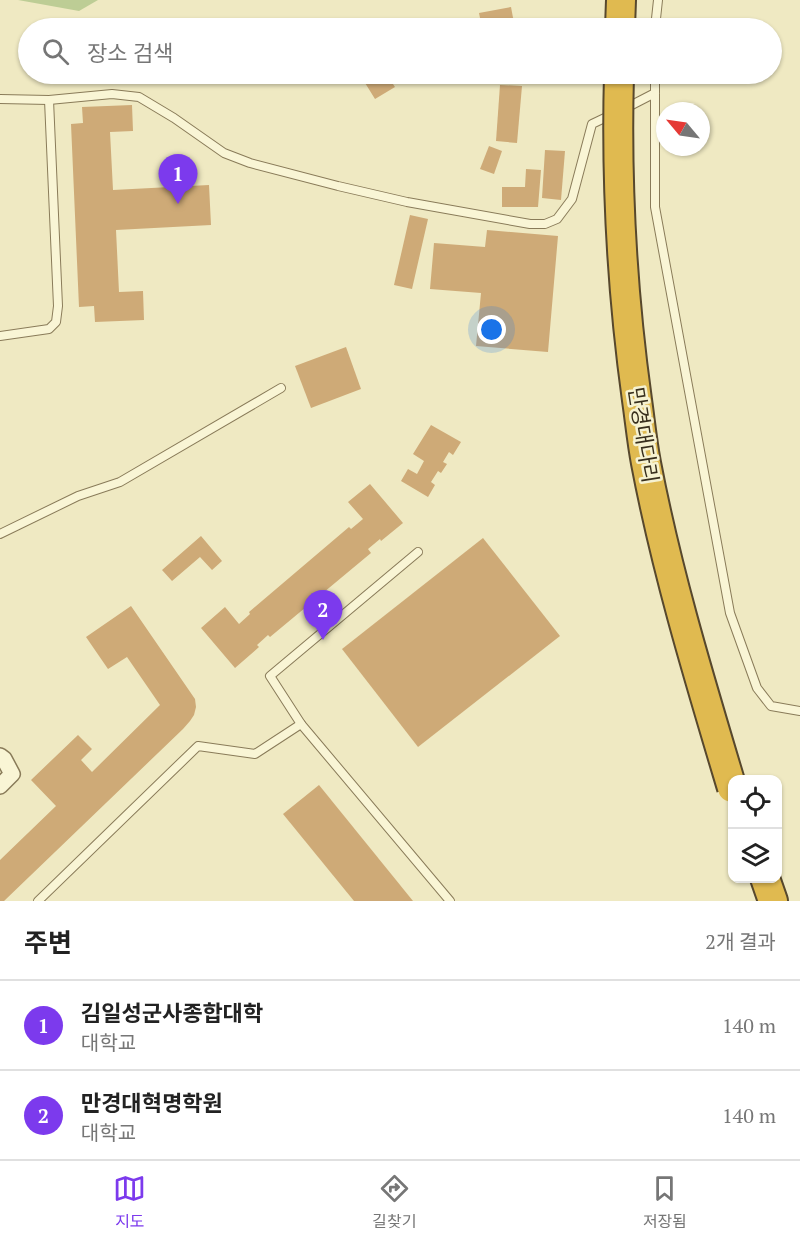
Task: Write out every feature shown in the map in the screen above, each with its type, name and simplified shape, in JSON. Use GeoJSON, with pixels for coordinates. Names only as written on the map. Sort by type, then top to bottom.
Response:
{"type":"FeatureCollection","features":[{"type":"Feature","properties":{"kind":"highway"},"geometry":{"type":"LineString","coordinates":[[620,18],[621,0]]}},
{"type":"Feature","properties":{"kind":"highway","name":"만경대다리"},"geometry":{"type":"LineString","coordinates":[[619,84],[618,156],[622,270],[631,360],[646,461],[681,611],[728,775]]}},
{"type":"Feature","properties":{"kind":"highway"},"geometry":{"type":"LineString","coordinates":[[766,883],[773,901]]}},
{"type":"Feature","properties":{"kind":"street"},"geometry":{"type":"LineString","coordinates":[[0,756],[12,774],[0,786]]}},
{"type":"Feature","properties":{"kind":"lane"},"geometry":{"type":"LineString","coordinates":[[657,18],[658,0]]}},
{"type":"Feature","properties":{"kind":"lane"},"geometry":{"type":"LineString","coordinates":[[655,84],[655,207],[730,614],[757,688],[771,706],[800,711]]}},
{"type":"Feature","properties":{"kind":"lane"},"geometry":{"type":"LineString","coordinates":[[0,99],[49,100],[112,94],[139,97],[224,153],[250,163],[407,202],[530,224],[545,224],[557,219],[572,199],[592,124],[655,93]]}},
{"type":"Feature","properties":{"kind":"lane"},"geometry":{"type":"LineString","coordinates":[[0,336],[49,329],[56,322],[58,306],[49,100]]}},
{"type":"Feature","properties":{"kind":"lane"},"geometry":{"type":"LineString","coordinates":[[0,534],[78,496],[120,482],[281,388]]}},
{"type":"Feature","properties":{"kind":"lane"},"geometry":{"type":"LineString","coordinates":[[418,552],[270,676],[301,724],[450,901]]}},
{"type":"Feature","properties":{"kind":"lane"},"geometry":{"type":"LineString","coordinates":[[38,901],[198,746],[255,754],[301,724]]}},
{"type":"Feature","properties":{"kind":"green space"},"geometry":{"type":"Polygon","coordinates":[[[18,0],[98,0],[79,11],[18,0]]]}},
{"type":"Feature","properties":{"kind":"building"},"geometry":{"type":"Polygon","coordinates":[[[511,7],[513,18],[480,18],[479,13],[511,7]]]}},
{"type":"Feature","properties":{"kind":"building"},"geometry":{"type":"Polygon","coordinates":[[[366,84],[393,84],[395,87],[375,99],[366,84]]]}},
{"type":"Feature","properties":{"kind":"building"},"geometry":{"type":"Polygon","coordinates":[[[500,85],[522,86],[517,143],[496,141],[500,85]]]}},
{"type":"Feature","properties":{"kind":"building"},"geometry":{"type":"Polygon","coordinates":[[[132,105],[133,131],[110,132],[113,190],[209,185],[211,225],[116,230],[119,292],[143,291],[144,320],[95,322],[94,306],[79,307],[71,124],[83,123],[82,107],[132,105]]]}},
{"type":"Feature","properties":{"kind":"building"},"geometry":{"type":"Polygon","coordinates":[[[489,146],[502,151],[494,174],[480,169],[489,146]]]}},
{"type":"Feature","properties":{"kind":"building"},"geometry":{"type":"Polygon","coordinates":[[[545,150],[565,151],[561,200],[542,198],[545,150]]]}},
{"type":"Feature","properties":{"kind":"building"},"geometry":{"type":"Polygon","coordinates":[[[526,169],[541,170],[538,207],[502,207],[502,187],[525,187],[526,169]]]}},
{"type":"Feature","properties":{"kind":"building"},"geometry":{"type":"Polygon","coordinates":[[[410,215],[428,219],[412,289],[394,285],[410,215]]]}},
{"type":"Feature","properties":{"kind":"building"},"geometry":{"type":"Polygon","coordinates":[[[487,230],[558,236],[548,352],[476,346],[481,293],[430,289],[434,243],[485,247],[487,230]]]}},
{"type":"Feature","properties":{"kind":"building"},"geometry":{"type":"Polygon","coordinates":[[[346,347],[361,389],[311,408],[295,366],[346,347]]]}},
{"type":"Feature","properties":{"kind":"building"},"geometry":{"type":"Polygon","coordinates":[[[431,425],[461,442],[453,455],[449,452],[443,462],[447,464],[441,473],[438,471],[431,482],[435,485],[428,497],[401,481],[408,469],[417,474],[424,461],[413,454],[431,425]]]}},
{"type":"Feature","properties":{"kind":"building"},"geometry":{"type":"Polygon","coordinates":[[[370,484],[403,523],[368,549],[371,553],[270,637],[268,635],[257,645],[259,647],[235,668],[201,628],[225,607],[239,624],[250,614],[249,612],[349,527],[351,529],[363,519],[348,502],[370,484]]]}},
{"type":"Feature","properties":{"kind":"building"},"geometry":{"type":"Polygon","coordinates":[[[201,536],[222,561],[212,570],[200,557],[172,581],[162,570],[201,536]]]}},
{"type":"Feature","properties":{"kind":"building"},"geometry":{"type":"Polygon","coordinates":[[[483,538],[560,636],[418,747],[342,649],[483,538]]]}},
{"type":"Feature","properties":{"kind":"building"},"geometry":{"type":"Polygon","coordinates":[[[131,606],[195,699],[194,715],[183,729],[4,901],[0,901],[0,860],[56,806],[31,780],[78,735],[92,749],[81,760],[92,772],[160,705],[127,657],[108,669],[86,637],[131,606]]]}},
{"type":"Feature","properties":{"kind":"building"},"geometry":{"type":"Polygon","coordinates":[[[319,785],[413,901],[354,901],[283,814],[319,785]]]}},
{"type":"Feature","properties":{"kind":"place","name":"김일성군사종합대학"},"geometry":{"type":"Point","coordinates":[178,204]}},
{"type":"Feature","properties":{"kind":"place","name":"만경대혁명학원"},"geometry":{"type":"Point","coordinates":[323,640]}}]}
